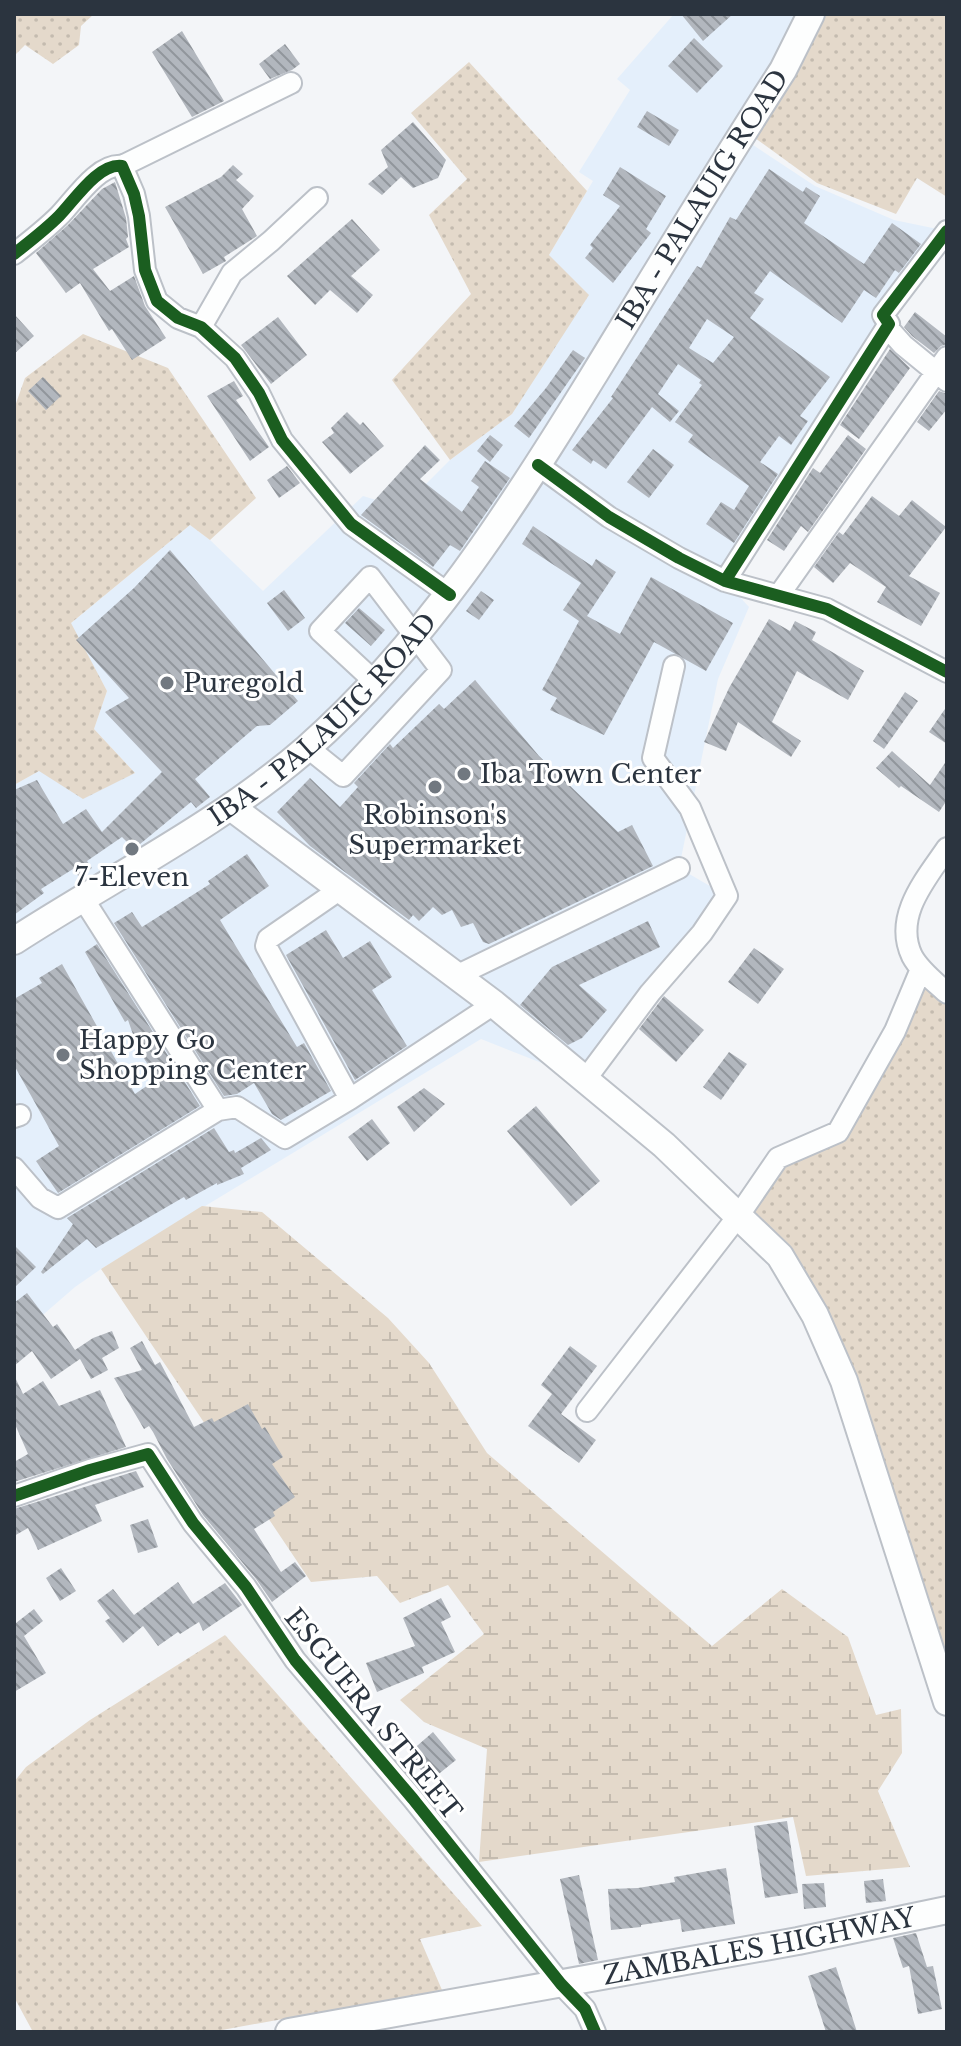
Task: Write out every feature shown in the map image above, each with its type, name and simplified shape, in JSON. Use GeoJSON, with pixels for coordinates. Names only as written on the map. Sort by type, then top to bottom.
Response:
{"type":"FeatureCollection","features":[{"type":"Feature","properties":{"kind":"main road","name":"IBA - PALAUIG ROAD"},"geometry":{"type":"LineString","coordinates":[[14,941],[231,807],[307,747],[375,682],[416,635],[450,595],[538,465],[783,70],[811,14]]}},
{"type":"Feature","properties":{"kind":"main road"},"geometry":{"type":"LineString","coordinates":[[231,807],[494,1004],[664,1145],[780,1256],[815,1315],[844,1381],[947,1702]]}},
{"type":"Feature","properties":{"kind":"main road","name":"ZAMBALES HIGHWAY"},"geometry":{"type":"LineString","coordinates":[[289,2032],[798,1941],[947,1910]]}},
{"type":"Feature","properties":{"kind":"street"},"geometry":{"type":"LineString","coordinates":[[14,254],[58,216],[86,184],[115,165],[122,166],[291,83]]}},
{"type":"Feature","properties":{"kind":"street"},"geometry":{"type":"LineString","coordinates":[[122,166],[134,194],[145,270],[157,301],[178,318],[201,327],[235,358],[259,393],[282,440],[351,524],[450,595]]}},
{"type":"Feature","properties":{"kind":"street"},"geometry":{"type":"LineString","coordinates":[[201,327],[232,273],[317,198]]}},
{"type":"Feature","properties":{"kind":"street"},"geometry":{"type":"LineString","coordinates":[[725,581],[889,324],[883,315],[947,231]]}},
{"type":"Feature","properties":{"kind":"street"},"geometry":{"type":"LineString","coordinates":[[779,595],[943,370],[903,345],[887,327]]}},
{"type":"Feature","properties":{"kind":"street"},"geometry":{"type":"LineString","coordinates":[[538,465],[609,517],[679,558],[725,581],[827,609],[947,672]]}},
{"type":"Feature","properties":{"kind":"street"},"geometry":{"type":"LineString","coordinates":[[307,747],[343,776],[441,670],[370,577],[320,631],[375,682]]}},
{"type":"Feature","properties":{"kind":"street"},"geometry":{"type":"LineString","coordinates":[[585,1080],[650,993],[702,933],[727,896],[690,808],[653,758],[674,666]]}},
{"type":"Feature","properties":{"kind":"street"},"geometry":{"type":"LineString","coordinates":[[947,848],[910,903],[907,937],[912,955],[921,969],[947,993]]}},
{"type":"Feature","properties":{"kind":"street"},"geometry":{"type":"LineString","coordinates":[[456,976],[679,868]]}},
{"type":"Feature","properties":{"kind":"street"},"geometry":{"type":"LineString","coordinates":[[339,890],[268,939],[266,946],[350,1099]]}},
{"type":"Feature","properties":{"kind":"street"},"geometry":{"type":"LineString","coordinates":[[82,897],[218,1110]]}},
{"type":"Feature","properties":{"kind":"street"},"geometry":{"type":"LineString","coordinates":[[587,1411],[739,1215],[778,1158],[838,1132],[895,1031],[921,969]]}},
{"type":"Feature","properties":{"kind":"street"},"geometry":{"type":"LineString","coordinates":[[14,1168],[40,1198],[58,1208],[218,1110],[237,1107],[285,1138],[494,1004]]}},
{"type":"Feature","properties":{"kind":"street","name":"ESGUERA STREET"},"geometry":{"type":"LineString","coordinates":[[14,1496],[148,1454],[193,1523],[246,1587],[295,1660],[413,1799],[561,1984],[585,2009],[595,2032]]}},
{"type":"Feature","properties":{"kind":"shaded area"},"geometry":{"type":"Polygon","coordinates":[[[674,14],[819,14],[747,141],[815,186],[894,220],[947,231],[725,581],[749,607],[718,679],[679,868],[727,896],[585,1080],[481,1039],[101,1269],[75,1287],[14,1340],[14,785],[39,771],[135,773],[94,729],[107,691],[70,624],[190,525],[263,591],[363,496],[402,508],[450,460],[512,414],[549,255],[593,181],[579,172],[630,90],[617,79],[674,14]]]}},
{"type":"Feature","properties":{"kind":"green space"},"geometry":{"type":"Polygon","coordinates":[[[14,14],[94,14],[81,26],[79,45],[53,64],[25,45],[14,56],[14,14]]]}},
{"type":"Feature","properties":{"kind":"green space"},"geometry":{"type":"Polygon","coordinates":[[[827,14],[947,14],[947,197],[917,178],[896,214],[817,183],[755,138],[827,14]]]}},
{"type":"Feature","properties":{"kind":"green space"},"geometry":{"type":"Polygon","coordinates":[[[469,62],[587,191],[549,255],[589,295],[512,414],[450,460],[392,380],[471,294],[429,215],[467,179],[411,113],[469,62]]]}},
{"type":"Feature","properties":{"kind":"green space"},"geometry":{"type":"Polygon","coordinates":[[[83,334],[168,368],[256,498],[210,540],[190,525],[71,623],[107,691],[94,729],[135,773],[83,799],[39,771],[14,785],[14,409],[25,378],[83,334]]]}},
{"type":"Feature","properties":{"kind":"green space"},"geometry":{"type":"Polygon","coordinates":[[[921,969],[947,992],[947,1702],[844,1381],[739,1215],[778,1158],[838,1132],[921,969]]]}},
{"type":"Feature","properties":{"kind":"green space"},"geometry":{"type":"Polygon","coordinates":[[[202,1206],[262,1212],[388,1318],[429,1363],[487,1453],[712,1646],[782,1589],[848,1637],[876,1715],[901,1709],[902,1753],[878,1791],[910,1867],[806,1876],[793,1817],[479,1862],[487,1749],[424,1722],[400,1700],[484,1634],[448,1585],[400,1603],[377,1576],[311,1582],[101,1269],[202,1206]]]}},
{"type":"Feature","properties":{"kind":"green space"},"geometry":{"type":"Polygon","coordinates":[[[225,1635],[482,1926],[420,1939],[442,1990],[211,2032],[33,2032],[14,1997],[14,1782],[26,1767],[90,1720],[225,1635]]]}},
{"type":"Feature","properties":{"kind":"building"},"geometry":{"type":"Polygon","coordinates":[[[681,14],[733,14],[703,41],[681,14]]]}},
{"type":"Feature","properties":{"kind":"building"},"geometry":{"type":"Polygon","coordinates":[[[182,31],[224,101],[192,117],[152,52],[182,31]]]}},
{"type":"Feature","properties":{"kind":"building"},"geometry":{"type":"Polygon","coordinates":[[[694,38],[723,66],[697,93],[668,66],[694,38]]]}},
{"type":"Feature","properties":{"kind":"building"},"geometry":{"type":"Polygon","coordinates":[[[285,44],[300,64],[270,79],[259,64],[285,44]]]}},
{"type":"Feature","properties":{"kind":"building"},"geometry":{"type":"Polygon","coordinates":[[[647,111],[679,130],[669,146],[637,127],[647,111]]]}},
{"type":"Feature","properties":{"kind":"building"},"geometry":{"type":"Polygon","coordinates":[[[413,122],[446,160],[438,178],[413,188],[401,177],[382,195],[368,184],[388,167],[381,150],[413,122]]]}},
{"type":"Feature","properties":{"kind":"building"},"geometry":{"type":"Polygon","coordinates":[[[233,165],[243,174],[236,180],[254,196],[242,209],[257,236],[224,257],[226,261],[203,274],[165,207],[221,177],[233,165]]]}},
{"type":"Feature","properties":{"kind":"building"},"geometry":{"type":"Polygon","coordinates":[[[620,167],[666,196],[646,229],[651,233],[613,283],[585,258],[593,248],[590,245],[620,206],[603,195],[620,167]]]}},
{"type":"Feature","properties":{"kind":"building"},"geometry":{"type":"Polygon","coordinates":[[[769,169],[803,192],[806,187],[820,196],[804,223],[864,264],[892,223],[921,244],[899,273],[895,270],[876,298],[864,290],[842,323],[770,271],[754,293],[764,299],[750,318],[830,377],[800,416],[808,421],[791,445],[779,436],[760,462],[778,474],[734,543],[706,524],[721,502],[734,510],[749,486],[688,442],[693,435],[675,422],[702,385],[699,383],[701,380],[678,364],[658,394],[679,411],[670,422],[652,407],[606,469],[593,460],[591,464],[572,450],[613,398],[697,266],[701,268],[730,217],[736,220],[769,169]],[[707,319],[689,348],[713,363],[734,337],[707,319]]]}},
{"type":"Feature","properties":{"kind":"building"},"geometry":{"type":"Polygon","coordinates":[[[115,182],[126,218],[129,247],[93,269],[110,291],[134,276],[145,306],[166,338],[132,360],[112,329],[109,331],[80,283],[66,293],[36,253],[102,189],[115,182]]]}},
{"type":"Feature","properties":{"kind":"building"},"geometry":{"type":"Polygon","coordinates":[[[352,219],[380,250],[351,276],[373,295],[357,313],[330,290],[315,305],[287,276],[352,219]]]}},
{"type":"Feature","properties":{"kind":"building"},"geometry":{"type":"Polygon","coordinates":[[[915,312],[947,337],[947,344],[934,353],[912,336],[904,327],[915,312]]]}},
{"type":"Feature","properties":{"kind":"building"},"geometry":{"type":"Polygon","coordinates":[[[14,314],[34,336],[14,354],[14,314]]]}},
{"type":"Feature","properties":{"kind":"building"},"geometry":{"type":"Polygon","coordinates":[[[278,317],[307,355],[271,384],[241,345],[278,317]]]}},
{"type":"Feature","properties":{"kind":"building"},"geometry":{"type":"Polygon","coordinates":[[[890,349],[910,368],[859,439],[840,425],[890,349]]]}},
{"type":"Feature","properties":{"kind":"building"},"geometry":{"type":"Polygon","coordinates":[[[573,350],[585,358],[529,438],[514,426],[573,350]]]}},
{"type":"Feature","properties":{"kind":"building"},"geometry":{"type":"Polygon","coordinates":[[[43,377],[61,396],[46,410],[28,391],[43,377]]]}},
{"type":"Feature","properties":{"kind":"building"},"geometry":{"type":"Polygon","coordinates":[[[234,381],[243,396],[236,400],[269,447],[250,461],[207,396],[234,381]]]}},
{"type":"Feature","properties":{"kind":"building"},"geometry":{"type":"Polygon","coordinates":[[[939,391],[947,394],[947,409],[929,431],[917,422],[939,391]]]}},
{"type":"Feature","properties":{"kind":"building"},"geometry":{"type":"Polygon","coordinates":[[[347,412],[360,425],[363,422],[384,446],[350,474],[322,442],[334,433],[331,428],[347,412]]]}},
{"type":"Feature","properties":{"kind":"building"},"geometry":{"type":"Polygon","coordinates":[[[490,435],[503,445],[490,462],[477,451],[490,435]]]}},
{"type":"Feature","properties":{"kind":"building"},"geometry":{"type":"Polygon","coordinates":[[[848,435],[866,449],[808,532],[801,526],[784,551],[767,540],[813,468],[820,473],[848,435]]]}},
{"type":"Feature","properties":{"kind":"building"},"geometry":{"type":"Polygon","coordinates":[[[425,445],[440,460],[420,479],[462,512],[479,487],[471,481],[485,461],[510,478],[460,551],[450,545],[433,567],[361,515],[425,445]]]}},
{"type":"Feature","properties":{"kind":"building"},"geometry":{"type":"Polygon","coordinates":[[[653,449],[674,465],[649,498],[627,482],[653,449]]]}},
{"type":"Feature","properties":{"kind":"building"},"geometry":{"type":"Polygon","coordinates":[[[287,466],[300,483],[279,498],[267,480],[287,466]]]}},
{"type":"Feature","properties":{"kind":"building"},"geometry":{"type":"Polygon","coordinates":[[[872,496],[899,516],[912,500],[946,527],[909,576],[940,593],[921,626],[877,602],[886,587],[850,563],[833,583],[814,567],[839,532],[843,535],[872,496]]]}},
{"type":"Feature","properties":{"kind":"building"},"geometry":{"type":"Polygon","coordinates":[[[533,526],[592,566],[596,559],[616,572],[587,616],[620,634],[651,577],[733,623],[706,671],[654,642],[604,735],[550,710],[557,698],[542,690],[579,621],[563,610],[581,583],[522,544],[533,526]]]}},
{"type":"Feature","properties":{"kind":"building"},"geometry":{"type":"Polygon","coordinates":[[[170,550],[298,701],[270,725],[257,726],[195,779],[210,797],[196,808],[191,802],[134,849],[122,837],[87,861],[92,868],[79,877],[73,869],[41,889],[44,893],[14,915],[14,790],[37,780],[63,824],[86,809],[102,832],[162,772],[105,712],[129,698],[76,640],[134,588],[170,550]]]}},
{"type":"Feature","properties":{"kind":"building"},"geometry":{"type":"Polygon","coordinates":[[[284,590],[305,618],[288,631],[267,603],[284,590]]]}},
{"type":"Feature","properties":{"kind":"building"},"geometry":{"type":"Polygon","coordinates":[[[481,591],[494,600],[479,620],[466,611],[481,591]]]}},
{"type":"Feature","properties":{"kind":"building"},"geometry":{"type":"Polygon","coordinates":[[[359,608],[385,630],[371,646],[345,623],[359,608]]]}},
{"type":"Feature","properties":{"kind":"building"},"geometry":{"type":"Polygon","coordinates":[[[769,619],[790,631],[795,621],[816,632],[812,640],[864,671],[848,700],[797,671],[772,722],[801,741],[791,757],[738,722],[726,751],[704,742],[729,688],[769,619]]]}},
{"type":"Feature","properties":{"kind":"building","name":"Iba Town Center"},"geometry":{"type":"Polygon","coordinates":[[[475,680],[539,756],[618,832],[632,825],[653,866],[489,944],[483,942],[473,923],[461,927],[452,910],[442,915],[433,907],[419,921],[413,915],[409,920],[310,846],[277,812],[310,778],[340,807],[358,787],[354,783],[390,744],[393,748],[439,704],[444,709],[475,680]]]}},
{"type":"Feature","properties":{"kind":"building"},"geometry":{"type":"Polygon","coordinates":[[[905,692],[918,701],[884,749],[873,741],[905,692]]]}},
{"type":"Feature","properties":{"kind":"building"},"geometry":{"type":"Polygon","coordinates":[[[947,706],[947,744],[929,732],[947,706]]]}},
{"type":"Feature","properties":{"kind":"building"},"geometry":{"type":"Polygon","coordinates":[[[892,751],[930,785],[947,760],[947,800],[939,812],[901,786],[899,788],[876,768],[892,751]]]}},
{"type":"Feature","properties":{"kind":"building"},"geometry":{"type":"Polygon","coordinates":[[[247,854],[269,886],[220,920],[297,1047],[304,1043],[331,1091],[281,1120],[272,1114],[254,1083],[237,1094],[224,1096],[114,923],[132,912],[142,927],[210,884],[208,881],[247,854]]]}},
{"type":"Feature","properties":{"kind":"building"},"geometry":{"type":"Polygon","coordinates":[[[648,921],[660,947],[579,985],[607,1010],[582,1038],[568,1045],[520,1005],[552,967],[648,921]]]}},
{"type":"Feature","properties":{"kind":"building"},"geometry":{"type":"Polygon","coordinates":[[[326,930],[343,958],[370,941],[392,977],[372,990],[407,1046],[355,1080],[286,955],[326,930]]]}},
{"type":"Feature","properties":{"kind":"building"},"geometry":{"type":"Polygon","coordinates":[[[97,944],[200,1106],[58,1193],[36,1161],[59,1146],[14,1065],[14,999],[42,983],[39,978],[62,964],[135,1094],[157,1079],[138,1049],[128,1020],[125,1022],[85,952],[97,944]]]}},
{"type":"Feature","properties":{"kind":"building"},"geometry":{"type":"Polygon","coordinates":[[[754,948],[784,969],[758,1004],[728,982],[754,948]]]}},
{"type":"Feature","properties":{"kind":"building"},"geometry":{"type":"Polygon","coordinates":[[[664,996],[704,1030],[676,1062],[639,1029],[664,996]]]}},
{"type":"Feature","properties":{"kind":"building"},"geometry":{"type":"Polygon","coordinates":[[[729,1052],[747,1064],[721,1100],[703,1087],[729,1052]]]}},
{"type":"Feature","properties":{"kind":"building"},"geometry":{"type":"Polygon","coordinates":[[[424,1088],[445,1104],[414,1132],[397,1107],[424,1088]]]}},
{"type":"Feature","properties":{"kind":"building"},"geometry":{"type":"Polygon","coordinates":[[[536,1106],[600,1181],[571,1206],[507,1131],[536,1106]]]}},
{"type":"Feature","properties":{"kind":"building"},"geometry":{"type":"Polygon","coordinates":[[[372,1119],[390,1143],[367,1161],[348,1137],[372,1119]]]}},
{"type":"Feature","properties":{"kind":"building"},"geometry":{"type":"Polygon","coordinates":[[[214,1128],[229,1152],[234,1150],[235,1153],[261,1138],[271,1150],[241,1168],[244,1174],[217,1183],[186,1200],[184,1197],[96,1248],[87,1239],[43,1274],[41,1272],[73,1224],[67,1218],[214,1128]]]}},
{"type":"Feature","properties":{"kind":"building"},"geometry":{"type":"Polygon","coordinates":[[[14,1245],[36,1267],[14,1288],[14,1245]]]}},
{"type":"Feature","properties":{"kind":"building"},"geometry":{"type":"Polygon","coordinates":[[[27,1293],[53,1327],[57,1324],[75,1350],[93,1338],[112,1331],[119,1348],[102,1358],[108,1370],[91,1379],[80,1359],[51,1379],[32,1351],[14,1366],[14,1303],[27,1293]]]}},
{"type":"Feature","properties":{"kind":"building"},"geometry":{"type":"Polygon","coordinates":[[[142,1341],[155,1365],[160,1362],[194,1427],[212,1418],[214,1422],[248,1404],[283,1457],[272,1464],[295,1497],[273,1512],[275,1516],[254,1529],[281,1572],[295,1562],[306,1576],[272,1602],[203,1515],[153,1432],[149,1426],[144,1429],[114,1378],[142,1370],[130,1348],[142,1341]]]}},
{"type":"Feature","properties":{"kind":"building"},"geometry":{"type":"Polygon","coordinates":[[[570,1346],[597,1366],[561,1414],[596,1440],[579,1463],[528,1426],[552,1394],[541,1385],[570,1346]]]}},
{"type":"Feature","properties":{"kind":"building"},"geometry":{"type":"Polygon","coordinates":[[[14,1375],[23,1394],[43,1381],[59,1406],[100,1390],[126,1447],[14,1482],[14,1462],[28,1454],[14,1422],[14,1375]]]}},
{"type":"Feature","properties":{"kind":"building"},"geometry":{"type":"Polygon","coordinates":[[[136,1471],[144,1487],[95,1505],[102,1521],[38,1550],[28,1528],[14,1536],[14,1509],[136,1471]]]}},
{"type":"Feature","properties":{"kind":"building"},"geometry":{"type":"Polygon","coordinates":[[[148,1519],[158,1547],[138,1553],[130,1525],[148,1519]]]}},
{"type":"Feature","properties":{"kind":"building"},"geometry":{"type":"Polygon","coordinates":[[[61,1568],[76,1591],[60,1601],[46,1578],[61,1568]]]}},
{"type":"Feature","properties":{"kind":"building"},"geometry":{"type":"Polygon","coordinates":[[[178,1582],[193,1604],[225,1583],[242,1605],[203,1631],[199,1622],[158,1646],[143,1626],[123,1643],[105,1621],[110,1618],[97,1601],[113,1589],[134,1615],[178,1582]]]}},
{"type":"Feature","properties":{"kind":"building"},"geometry":{"type":"Polygon","coordinates":[[[441,1598],[451,1617],[441,1622],[455,1652],[422,1667],[424,1673],[377,1692],[366,1663],[415,1646],[403,1618],[441,1598]]]}},
{"type":"Feature","properties":{"kind":"building"},"geometry":{"type":"Polygon","coordinates":[[[34,1609],[43,1621],[24,1636],[46,1673],[14,1692],[14,1619],[16,1623],[34,1609]]]}},
{"type":"Feature","properties":{"kind":"building"},"geometry":{"type":"Polygon","coordinates":[[[433,1732],[456,1760],[430,1781],[410,1757],[410,1752],[433,1732]]]}},
{"type":"Feature","properties":{"kind":"building"},"geometry":{"type":"Polygon","coordinates":[[[787,1821],[798,1893],[765,1898],[754,1826],[787,1821]]]}},
{"type":"Feature","properties":{"kind":"building"},"geometry":{"type":"Polygon","coordinates":[[[726,1868],[735,1924],[682,1932],[680,1919],[611,1930],[608,1889],[675,1882],[674,1877],[726,1868]]]}},
{"type":"Feature","properties":{"kind":"building"},"geometry":{"type":"Polygon","coordinates":[[[579,1875],[598,1960],[579,1964],[560,1879],[579,1875]]]}},
{"type":"Feature","properties":{"kind":"building"},"geometry":{"type":"Polygon","coordinates":[[[883,1879],[886,1901],[866,1903],[864,1881],[883,1879]]]}},
{"type":"Feature","properties":{"kind":"building"},"geometry":{"type":"Polygon","coordinates":[[[824,1883],[826,1907],[804,1909],[802,1884],[824,1883]]]}},
{"type":"Feature","properties":{"kind":"building"},"geometry":{"type":"Polygon","coordinates":[[[916,1933],[927,1967],[933,1966],[942,2009],[918,2014],[909,1966],[903,1968],[893,1938],[916,1933]]]}},
{"type":"Feature","properties":{"kind":"building"},"geometry":{"type":"Polygon","coordinates":[[[836,1967],[857,2032],[826,2032],[808,1976],[836,1967]]]}},
{"type":"Feature","properties":{"kind":"cycle path"},"geometry":{"type":"LineString","coordinates":[[14,254],[54,221],[95,177],[104,170],[122,166],[134,194],[145,270],[157,301],[178,318],[201,327],[235,358],[259,393],[282,440],[351,524],[450,595]]}},
{"type":"Feature","properties":{"kind":"cycle path"},"geometry":{"type":"LineString","coordinates":[[725,581],[889,324],[883,315],[947,231]]}},
{"type":"Feature","properties":{"kind":"cycle path"},"geometry":{"type":"LineString","coordinates":[[538,465],[609,517],[679,558],[725,581],[827,609],[947,672]]}},
{"type":"Feature","properties":{"kind":"cycle path"},"geometry":{"type":"LineString","coordinates":[[14,1496],[148,1454],[193,1523],[246,1587],[295,1660],[413,1799],[561,1984],[585,2009],[595,2032]]}},
{"type":"Feature","properties":{"kind":"place","name":"Puregold"},"geometry":{"type":"Point","coordinates":[167,683]}},
{"type":"Feature","properties":{"kind":"place","name":"Iba Town Center"},"geometry":{"type":"Point","coordinates":[464,774]}},
{"type":"Feature","properties":{"kind":"place","name":"Robinson's Supermarket"},"geometry":{"type":"Point","coordinates":[435,787]}},
{"type":"Feature","properties":{"kind":"place","name":"7-Eleven"},"geometry":{"type":"Point","coordinates":[132,849]}},
{"type":"Feature","properties":{"kind":"place","name":"Happy Go Shopping Center"},"geometry":{"type":"Point","coordinates":[63,1055]}}]}
